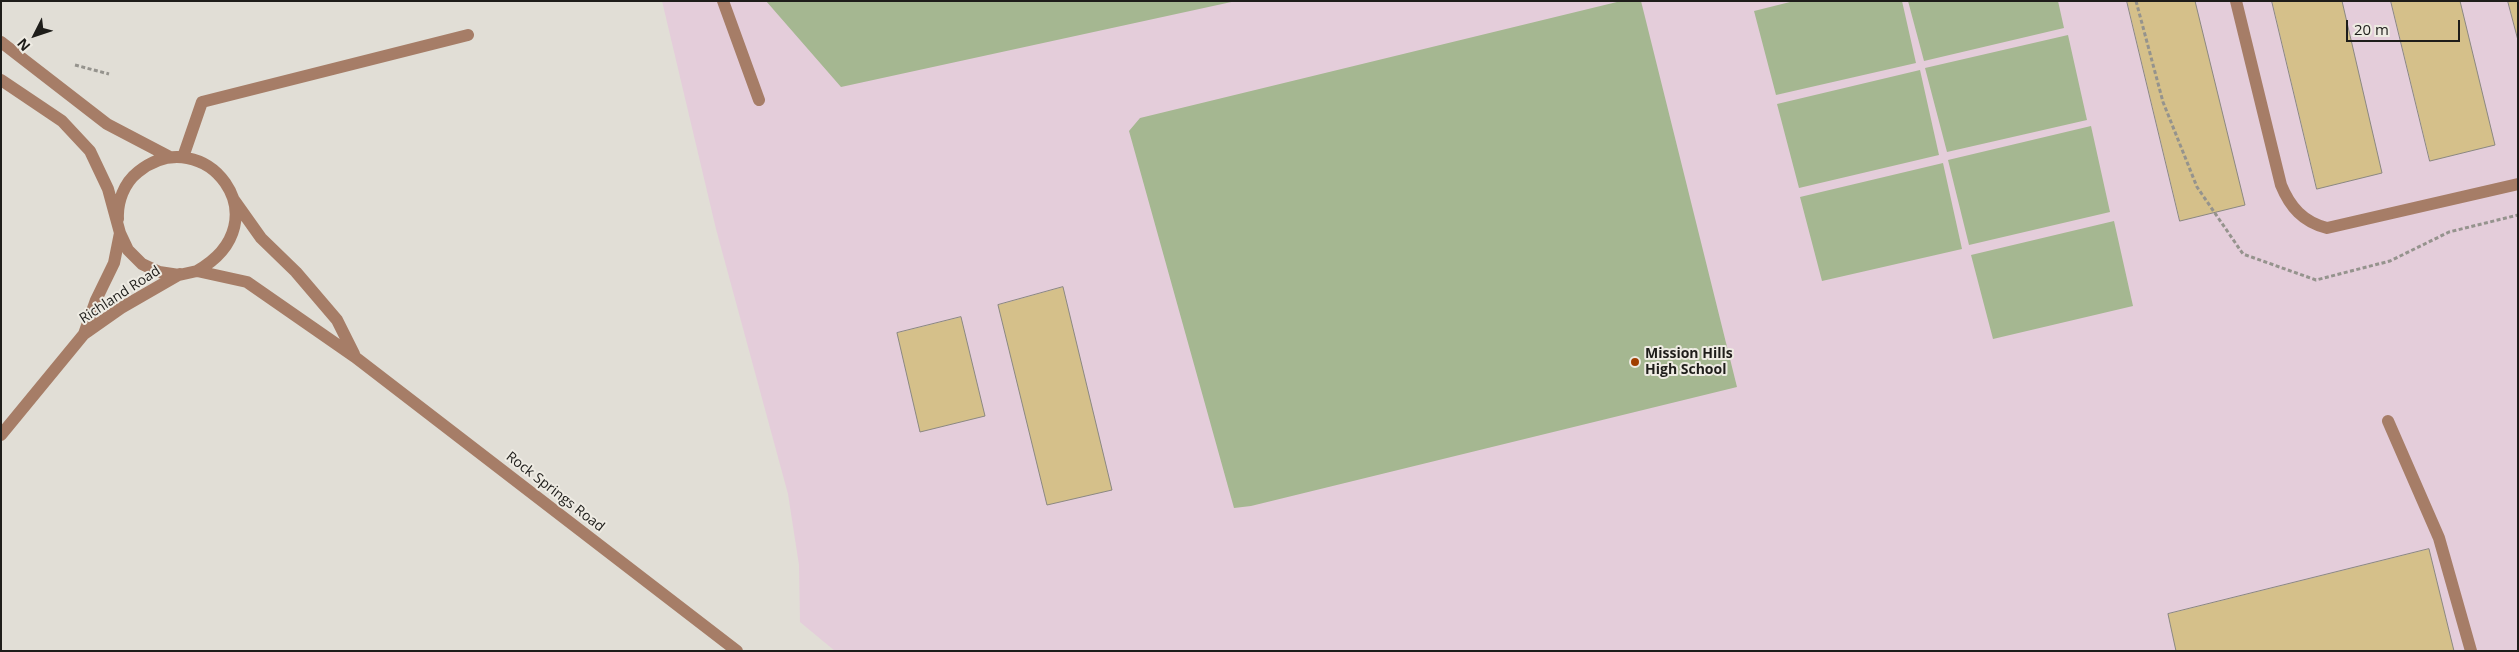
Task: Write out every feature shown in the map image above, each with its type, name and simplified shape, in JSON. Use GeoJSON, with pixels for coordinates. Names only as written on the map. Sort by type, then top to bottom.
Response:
{"type":"FeatureCollection","features":[{"type":"Feature","properties":{"kind":"street"},"geometry":{"type":"LineString","coordinates":[[723,1],[759,100]]}},
{"type":"Feature","properties":{"kind":"street"},"geometry":{"type":"LineString","coordinates":[[2236,1],[2280,185],[2287,201],[2301,216],[2314,225],[2327,228],[2518,184]]}},
{"type":"Feature","properties":{"kind":"street"},"geometry":{"type":"LineString","coordinates":[[177,157],[202,102],[468,35]]}},
{"type":"Feature","properties":{"kind":"street"},"geometry":{"type":"LineString","coordinates":[[1,42],[107,124],[177,157],[202,163],[218,174],[234,199],[234,229],[227,247],[214,262],[197,271]]}},
{"type":"Feature","properties":{"kind":"street","name":"Rock Springs Road"},"geometry":{"type":"LineString","coordinates":[[1,80],[62,121],[90,151],[108,190],[128,250],[142,264],[159,272],[180,274],[197,271],[247,282],[356,357],[737,651]]}},
{"type":"Feature","properties":{"kind":"street"},"geometry":{"type":"LineString","coordinates":[[120,228],[122,195],[127,184],[148,164],[177,157]]}},
{"type":"Feature","properties":{"kind":"street","name":"Rock Springs Road"},"geometry":{"type":"LineString","coordinates":[[234,199],[261,238],[296,272],[337,320],[356,357]]}},
{"type":"Feature","properties":{"kind":"street","name":"Rock Springs Road"},"geometry":{"type":"LineString","coordinates":[[84,334],[96,300],[114,264],[120,228]]}},
{"type":"Feature","properties":{"kind":"street","name":"Richland Road"},"geometry":{"type":"LineString","coordinates":[[1,435],[84,334],[121,308],[180,274]]}},
{"type":"Feature","properties":{"kind":"street"},"geometry":{"type":"LineString","coordinates":[[2388,421],[2438,538],[2471,651]]}},
{"type":"Feature","properties":{"kind":"shaded area","name":"Mission Hills High School"},"geometry":{"type":"Polygon","coordinates":[[[662,1],[2518,1],[2518,651],[835,651],[800,622],[799,565],[788,494],[716,229],[662,1]]]}},
{"type":"Feature","properties":{"kind":"green space"},"geometry":{"type":"Polygon","coordinates":[[[766,1],[1236,1],[841,87],[766,1]]]}},
{"type":"Feature","properties":{"kind":"green space"},"geometry":{"type":"Polygon","coordinates":[[[1621,1],[1641,1],[1737,387],[1251,506],[1234,508],[1129,131],[1140,118],[1621,1]]]}},
{"type":"Feature","properties":{"kind":"green space"},"geometry":{"type":"Polygon","coordinates":[[[1794,1],[1902,1],[1916,63],[1776,95],[1754,11],[1794,1]]]}},
{"type":"Feature","properties":{"kind":"green space"},"geometry":{"type":"Polygon","coordinates":[[[1908,1],[2058,1],[2064,28],[1924,61],[1908,1]]]}},
{"type":"Feature","properties":{"kind":"green space"},"geometry":{"type":"Polygon","coordinates":[[[2068,35],[2087,120],[1947,152],[1925,68],[2068,35]]]}},
{"type":"Feature","properties":{"kind":"green space"},"geometry":{"type":"Polygon","coordinates":[[[1920,70],[1939,155],[1799,188],[1777,104],[1920,70]]]}},
{"type":"Feature","properties":{"kind":"green space"},"geometry":{"type":"Polygon","coordinates":[[[2091,126],[2110,212],[1969,245],[1948,160],[2091,126]]]}},
{"type":"Feature","properties":{"kind":"green space"},"geometry":{"type":"Polygon","coordinates":[[[1943,163],[1962,249],[1822,281],[1800,197],[1943,163]]]}},
{"type":"Feature","properties":{"kind":"green space"},"geometry":{"type":"Polygon","coordinates":[[[2114,221],[2133,306],[1993,339],[1971,255],[2114,221]]]}},
{"type":"Feature","properties":{"kind":"building"},"geometry":{"type":"Polygon","coordinates":[[[2127,1],[2195,1],[2245,205],[2180,221],[2127,1]]]}},
{"type":"Feature","properties":{"kind":"building"},"geometry":{"type":"Polygon","coordinates":[[[2272,1],[2342,1],[2382,173],[2317,189],[2272,1]]]}},
{"type":"Feature","properties":{"kind":"building"},"geometry":{"type":"Polygon","coordinates":[[[2391,1],[2460,1],[2495,145],[2430,161],[2391,1]]]}},
{"type":"Feature","properties":{"kind":"building"},"geometry":{"type":"Polygon","coordinates":[[[2508,1],[2518,1],[2518,40],[2508,1]]]}},
{"type":"Feature","properties":{"kind":"building"},"geometry":{"type":"Polygon","coordinates":[[[1063,287],[1112,490],[1047,505],[998,305],[1063,287]]]}},
{"type":"Feature","properties":{"kind":"building"},"geometry":{"type":"Polygon","coordinates":[[[961,317],[985,416],[920,432],[897,333],[961,317]]]}},
{"type":"Feature","properties":{"kind":"building"},"geometry":{"type":"Polygon","coordinates":[[[2429,549],[2454,651],[2176,651],[2168,614],[2429,549]]]}},
{"type":"Feature","properties":{"kind":"place","name":"Mission Hills High School"},"geometry":{"type":"Point","coordinates":[1635,362]}}]}
